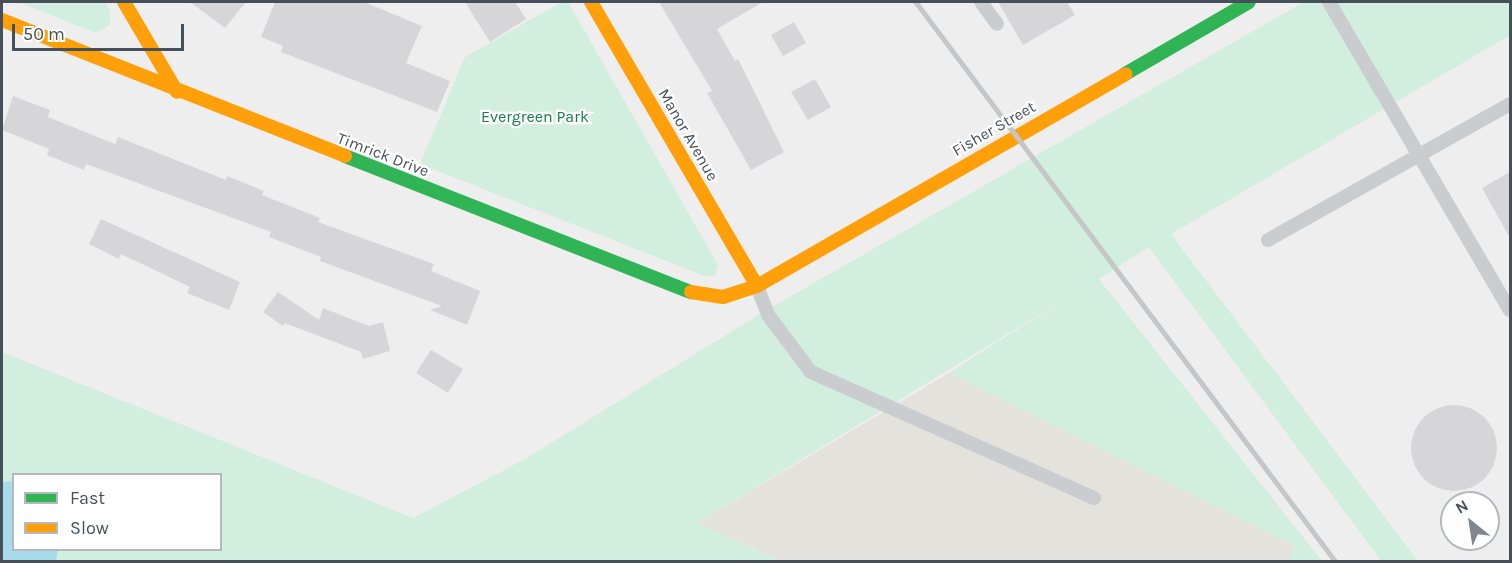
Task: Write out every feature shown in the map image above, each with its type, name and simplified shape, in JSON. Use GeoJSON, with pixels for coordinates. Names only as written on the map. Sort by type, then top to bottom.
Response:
{"type":"FeatureCollection","features":[{"type":"Feature","properties":{"kind":"street"},"geometry":{"type":"LineString","coordinates":[[124,2],[177,92]]}},
{"type":"Feature","properties":{"kind":"street","name":"Manor Avenue"},"geometry":{"type":"LineString","coordinates":[[591,2],[757,286]]}},
{"type":"Feature","properties":{"kind":"street","name":"Fisher Street"},"geometry":{"type":"LineString","coordinates":[[757,286],[1249,2]]}},
{"type":"Feature","properties":{"kind":"street","name":"Timrick Drive"},"geometry":{"type":"LineString","coordinates":[[2,20],[177,92],[688,292],[723,297],[757,286]]}},
{"type":"Feature","properties":{"kind":"lane"},"geometry":{"type":"LineString","coordinates":[[981,2],[997,24]]}},
{"type":"Feature","properties":{"kind":"lane"},"geometry":{"type":"LineString","coordinates":[[1329,2],[1421,154],[1510,310]]}},
{"type":"Feature","properties":{"kind":"lane"},"geometry":{"type":"LineString","coordinates":[[1268,240],[1510,104]]}},
{"type":"Feature","properties":{"kind":"lane"},"geometry":{"type":"LineString","coordinates":[[757,286],[768,315],[811,372],[1094,498]]}},
{"type":"Feature","properties":{"kind":"shaded area"},"geometry":{"type":"Polygon","coordinates":[[[949,373],[1295,546],[1288,562],[783,562],[697,523],[949,373]]]}},
{"type":"Feature","properties":{"kind":"green space"},"geometry":{"type":"Polygon","coordinates":[[[18,2],[105,2],[110,10],[110,25],[96,33],[18,2]]]}},
{"type":"Feature","properties":{"kind":"green space","name":"Evergreen Park"},"geometry":{"type":"Polygon","coordinates":[[[562,2],[568,2],[718,265],[715,275],[707,277],[420,164],[465,57],[562,2]]]}},
{"type":"Feature","properties":{"kind":"green space"},"geometry":{"type":"Polygon","coordinates":[[[1304,2],[1510,2],[1510,35],[1171,234],[1418,561],[1381,561],[1149,247],[1099,279],[1322,561],[1288,561],[1295,546],[949,373],[1060,302],[697,523],[783,562],[2,561],[2,352],[413,518],[525,459],[765,311],[1304,2]]]}},
{"type":"Feature","properties":{"kind":"water"},"geometry":{"type":"Polygon","coordinates":[[[12,481],[12,551],[58,551],[56,561],[2,561],[2,482],[12,481]]]}},
{"type":"Feature","properties":{"kind":"building"},"geometry":{"type":"Polygon","coordinates":[[[190,2],[246,2],[225,28],[190,2]]]}},
{"type":"Feature","properties":{"kind":"building"},"geometry":{"type":"Polygon","coordinates":[[[275,2],[364,2],[422,26],[406,63],[450,81],[437,112],[281,52],[283,46],[261,37],[275,2]]]}},
{"type":"Feature","properties":{"kind":"building"},"geometry":{"type":"Polygon","coordinates":[[[465,2],[515,2],[526,19],[490,42],[465,2]]]}},
{"type":"Feature","properties":{"kind":"building"},"geometry":{"type":"Polygon","coordinates":[[[659,2],[763,2],[717,29],[735,61],[738,59],[784,152],[751,170],[707,93],[712,91],[659,2]]]}},
{"type":"Feature","properties":{"kind":"building"},"geometry":{"type":"Polygon","coordinates":[[[998,2],[1067,2],[1075,15],[1023,45],[998,2]]]}},
{"type":"Feature","properties":{"kind":"building"},"geometry":{"type":"Polygon","coordinates":[[[794,22],[806,43],[783,56],[771,35],[794,22]]]}},
{"type":"Feature","properties":{"kind":"building"},"geometry":{"type":"Polygon","coordinates":[[[815,79],[831,107],[808,120],[791,92],[815,79]]]}},
{"type":"Feature","properties":{"kind":"building"},"geometry":{"type":"Polygon","coordinates":[[[13,96],[50,110],[48,117],[115,144],[118,137],[226,180],[227,176],[264,191],[262,195],[320,218],[318,222],[434,264],[431,271],[480,291],[467,325],[430,310],[442,306],[320,261],[321,257],[269,237],[271,232],[86,164],[84,170],[47,155],[49,149],[2,130],[13,96]]]}},
{"type":"Feature","properties":{"kind":"building"},"geometry":{"type":"Polygon","coordinates":[[[1510,172],[1510,238],[1482,188],[1510,172]]]}},
{"type":"Feature","properties":{"kind":"building"},"geometry":{"type":"Polygon","coordinates":[[[101,219],[240,282],[229,310],[187,293],[190,287],[121,254],[119,259],[89,244],[101,219]]]}},
{"type":"Feature","properties":{"kind":"building"},"geometry":{"type":"Polygon","coordinates":[[[278,292],[319,320],[323,308],[369,326],[383,322],[390,351],[363,359],[361,352],[285,323],[283,326],[263,312],[278,292]]]}},
{"type":"Feature","properties":{"kind":"building"},"geometry":{"type":"Polygon","coordinates":[[[431,350],[463,369],[448,393],[416,373],[431,350]]]}},
{"type":"Feature","properties":{"kind":"building"},"geometry":{"type":"Polygon","coordinates":[[[1446,406],[1462,406],[1478,412],[1490,424],[1496,440],[1496,456],[1490,472],[1478,484],[1462,490],[1446,490],[1430,484],[1418,472],[1412,456],[1412,440],[1418,424],[1430,412],[1446,406]]]}},
{"type":"Feature","properties":{"kind":"railway"},"geometry":{"type":"LineString","coordinates":[[916,2],[1336,562]]}},
{"type":"Feature","properties":{"kind":"traffic: fast"},"geometry":{"type":"LineString","coordinates":[[1125,74],[1249,2]]}},
{"type":"Feature","properties":{"kind":"traffic: fast"},"geometry":{"type":"LineString","coordinates":[[345,156],[691,292]]}},
{"type":"Feature","properties":{"kind":"traffic: slow"},"geometry":{"type":"LineString","coordinates":[[124,2],[177,92]]}},
{"type":"Feature","properties":{"kind":"traffic: slow"},"geometry":{"type":"LineString","coordinates":[[591,2],[757,286]]}},
{"type":"Feature","properties":{"kind":"traffic: slow"},"geometry":{"type":"LineString","coordinates":[[2,20],[345,156]]}},
{"type":"Feature","properties":{"kind":"traffic: slow"},"geometry":{"type":"LineString","coordinates":[[691,292],[723,297],[757,286],[1125,74]]}}]}
